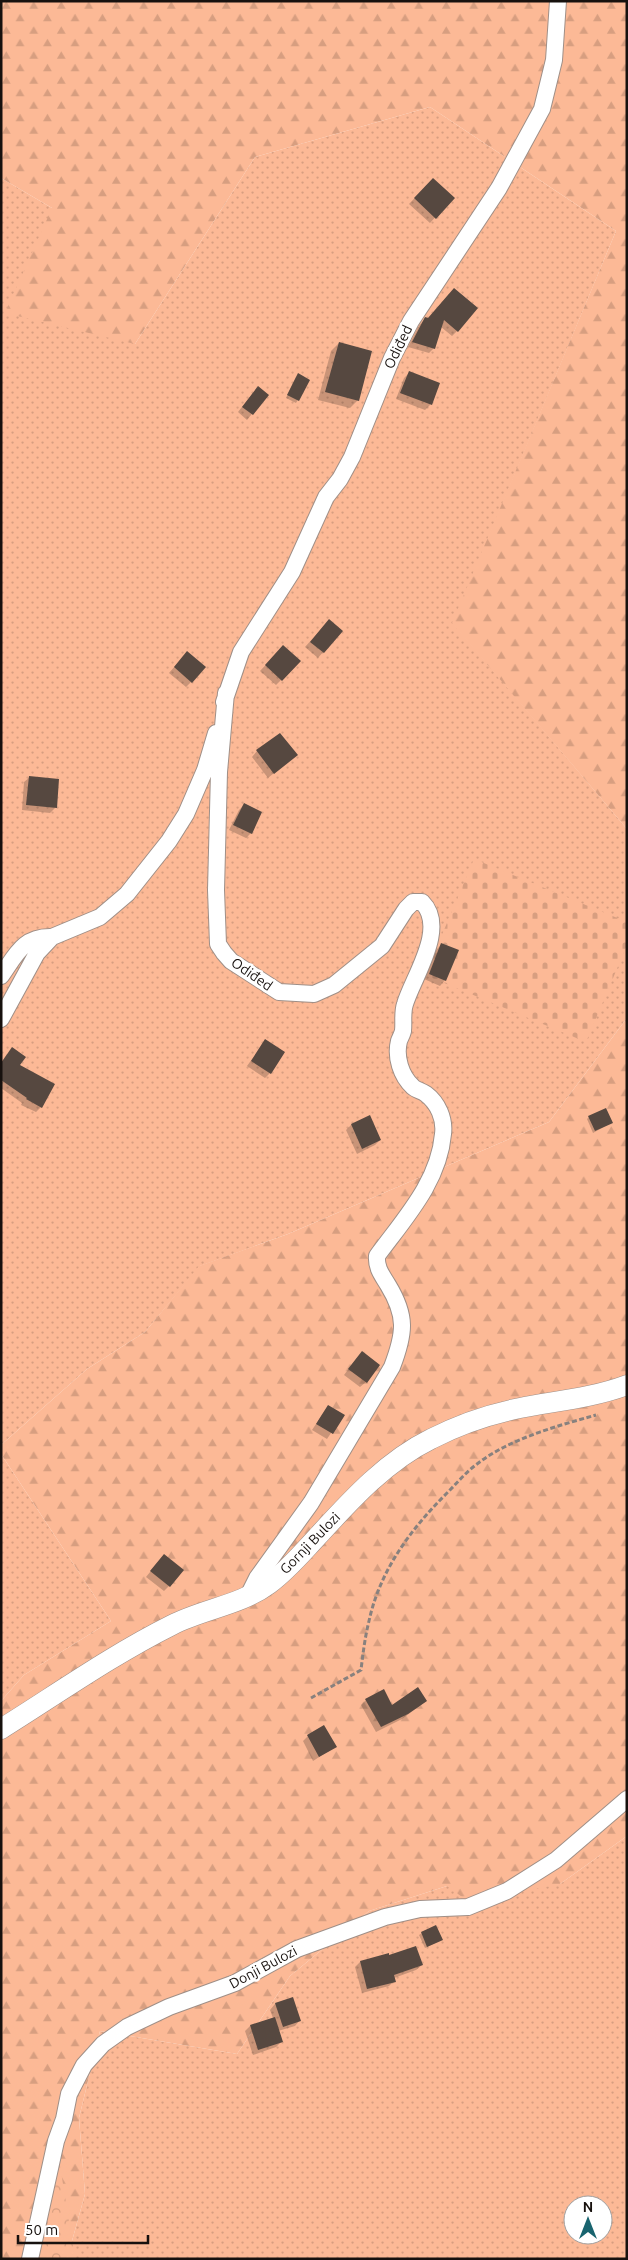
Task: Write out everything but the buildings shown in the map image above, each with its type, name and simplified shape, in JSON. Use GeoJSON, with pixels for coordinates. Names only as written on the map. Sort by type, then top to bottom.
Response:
{"type":"FeatureCollection","features":[{"type":"Feature","properties":{"kind":"street","name":"Odiđed"},"geometry":{"type":"LineString","coordinates":[[1,976],[29,941],[40,937],[52,937],[100,917],[127,894],[169,842],[186,814],[216,735],[226,693],[241,652],[292,572],[326,497],[340,479],[352,457],[392,358],[411,321],[434,283],[499,188],[542,109],[554,60],[558,1]]}},
{"type":"Feature","properties":{"kind":"street","name":"Odiđed"},"geometry":{"type":"LineString","coordinates":[[226,693],[219,772],[216,890],[218,944],[231,961],[279,992],[314,994],[334,985],[357,968],[382,946],[406,909],[413,902],[422,902],[429,908],[428,951],[404,1005],[403,1032],[399,1041],[398,1056],[402,1072],[413,1087],[426,1094],[439,1106],[444,1133],[435,1165],[422,1195],[377,1256],[376,1266],[400,1308],[404,1328],[400,1345],[379,1391],[311,1503],[257,1578],[248,1596]]}},
{"type":"Feature","properties":{"kind":"street","name":"Odiđed"},"geometry":{"type":"LineString","coordinates":[[1,1019],[37,953],[52,937]]}},
{"type":"Feature","properties":{"kind":"street","name":"Gornji Bulozi"},"geometry":{"type":"LineString","coordinates":[[1,1729],[151,1635],[182,1620],[248,1596],[268,1585],[285,1571],[339,1514],[393,1462],[430,1439],[472,1422],[519,1408],[571,1400],[627,1385]]}},
{"type":"Feature","properties":{"kind":"street","name":"Donji Bulozi"},"geometry":{"type":"LineString","coordinates":[[30,2259],[56,2141],[64,2118],[69,2094],[84,2065],[104,2044],[126,2027],[169,2007],[235,1983],[297,1948],[385,1917],[420,1909],[468,1907],[507,1891],[556,1860],[627,1799]]}},
{"type":"Feature","properties":{"kind":"path"},"geometry":{"type":"LineString","coordinates":[[311,1698],[361,1670],[369,1620],[381,1584],[395,1555],[428,1512],[477,1463],[515,1442],[559,1425],[598,1414]]}},
{"type":"Feature","properties":{"kind":"green space"},"geometry":{"type":"Polygon","coordinates":[[[1,1],[627,1],[627,829],[452,623],[616,231],[430,107],[255,157],[135,344],[5,313],[52,208],[1,178],[1,1]]]}},
{"type":"Feature","properties":{"kind":"green space"},"geometry":{"type":"Polygon","coordinates":[[[430,107],[616,231],[453,623],[627,829],[627,1018],[549,1122],[288,1234],[200,1266],[145,1332],[87,1369],[1,1445],[1,178],[52,208],[135,344],[255,157],[430,107]]]}},
{"type":"Feature","properties":{"kind":"green space"},"geometry":{"type":"Polygon","coordinates":[[[474,859],[627,922],[627,945],[586,1042],[425,975],[474,859]]]}},
{"type":"Feature","properties":{"kind":"green space"},"geometry":{"type":"Polygon","coordinates":[[[627,1018],[627,1836],[560,1884],[469,1902],[447,1886],[369,1911],[290,1976],[237,2054],[100,2031],[79,2118],[85,2194],[67,2259],[1,2259],[1,1701],[24,1675],[111,1621],[1,1454],[1,1445],[87,1369],[145,1332],[199,1266],[288,1234],[549,1122],[627,1018]]]}},
{"type":"Feature","properties":{"kind":"green space"},"geometry":{"type":"Polygon","coordinates":[[[1,1454],[111,1621],[24,1675],[1,1701],[1,1454]]]}},
{"type":"Feature","properties":{"kind":"green space"},"geometry":{"type":"Polygon","coordinates":[[[627,1836],[627,2259],[67,2259],[85,2194],[79,2118],[100,2031],[237,2054],[290,1976],[369,1911],[447,1886],[560,1884],[627,1836]]]}},
{"type":"Feature","properties":{"kind":"green space"},"geometry":{"type":"Polygon","coordinates":[[[59,2159],[75,2259],[33,2259],[53,2195],[59,2159]]]}}]}
